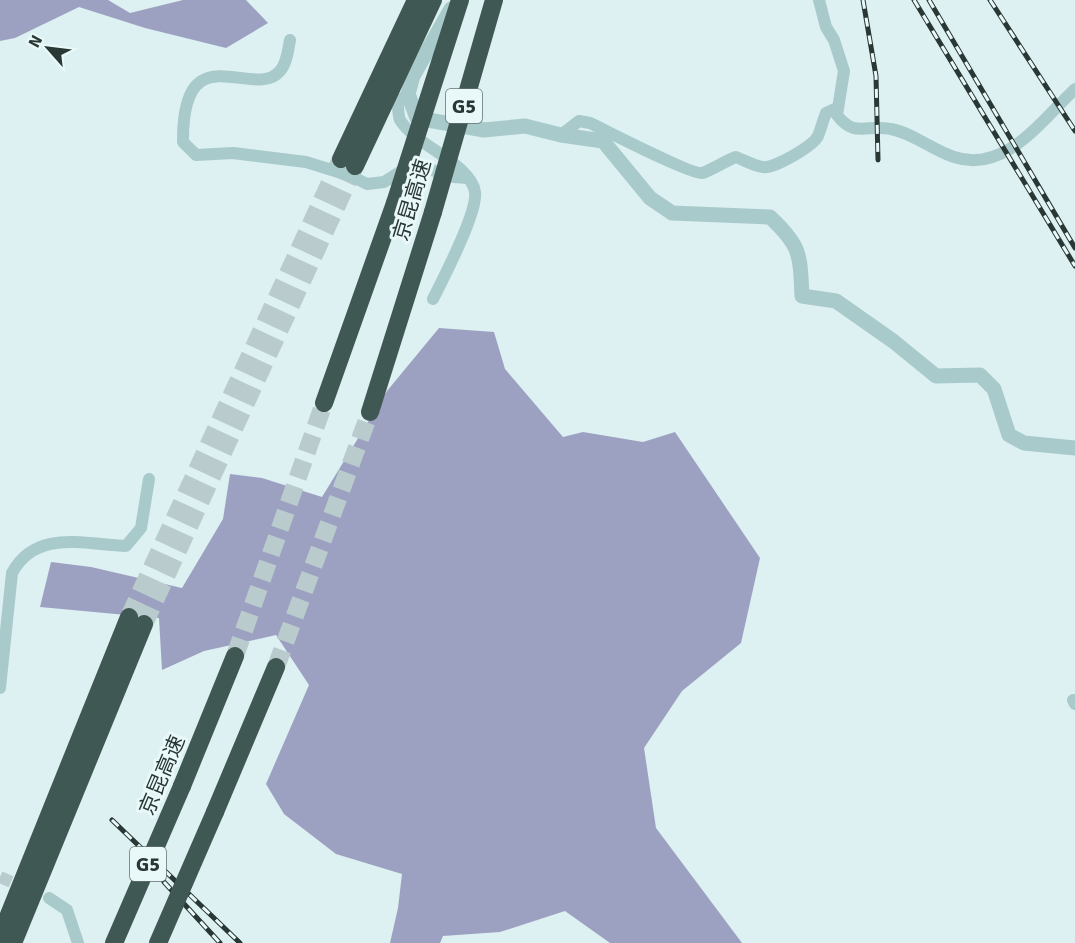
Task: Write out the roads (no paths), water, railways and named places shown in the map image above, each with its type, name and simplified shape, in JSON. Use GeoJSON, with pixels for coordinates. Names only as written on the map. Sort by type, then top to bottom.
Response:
{"type":"FeatureCollection","features":[{"type":"Feature","properties":{"kind":"highway"},"geometry":{"type":"LineString","coordinates":[[416,0],[348,163],[433,0]]}},
{"type":"Feature","properties":{"kind":"highway","name":"京昆高速"},"geometry":{"type":"LineString","coordinates":[[324,403],[395,203],[458,0]]}},
{"type":"Feature","properties":{"kind":"highway","name":"京昆高速"},"geometry":{"type":"LineString","coordinates":[[370,412],[433,212],[494,0]]}},
{"type":"Feature","properties":{"kind":"highway"},"geometry":{"type":"LineString","coordinates":[[0,937],[136,621],[13,943]]}},
{"type":"Feature","properties":{"kind":"highway","name":"京昆高速"},"geometry":{"type":"LineString","coordinates":[[114,943],[235,656]]}},
{"type":"Feature","properties":{"kind":"highway","name":"G5"},"geometry":{"type":"LineString","coordinates":[[158,943],[276,667]]}},
{"type":"Feature","properties":{"kind":"street"},"geometry":{"type":"LineString","coordinates":[[433,299],[470,218],[475,192],[467,178],[446,156],[415,137],[399,118],[398,102],[408,94],[413,76],[458,0]]}},
{"type":"Feature","properties":{"kind":"street"},"geometry":{"type":"LineString","coordinates":[[819,0],[826,27],[834,40],[844,72],[837,115],[844,125],[858,130],[891,129],[954,157],[976,162],[993,158],[1026,138],[1075,89]]}},
{"type":"Feature","properties":{"kind":"street"},"geometry":{"type":"LineString","coordinates":[[290,40],[285,64],[279,73],[261,79],[212,77],[192,90],[183,111],[183,142],[196,155],[233,153],[306,162],[351,176],[367,184],[384,182],[403,170],[419,166],[454,177],[467,178]]}},
{"type":"Feature","properties":{"kind":"street"},"geometry":{"type":"LineString","coordinates":[[408,94],[417,118],[483,130],[525,126],[561,135],[603,141],[650,198],[672,213],[770,217],[792,238],[800,259],[802,296],[836,301],[893,341],[936,376],[980,375],[994,389],[1009,435],[1024,443],[1075,448]]}},
{"type":"Feature","properties":{"kind":"street"},"geometry":{"type":"LineString","coordinates":[[561,135],[579,121],[590,123],[660,155],[686,170],[701,173],[736,157],[762,167],[774,167],[807,148],[818,137],[825,113],[837,108]]}},
{"type":"Feature","properties":{"kind":"street"},"geometry":{"type":"LineString","coordinates":[[0,688],[12,573],[18,564],[33,551],[55,541],[83,541],[126,546],[141,528],[149,479]]}},
{"type":"Feature","properties":{"kind":"street"},"geometry":{"type":"LineString","coordinates":[[50,898],[67,910],[78,943]]}},
{"type":"Feature","properties":{"kind":"tunnel"},"geometry":{"type":"LineString","coordinates":[[129,617],[341,159]]}},
{"type":"Feature","properties":{"kind":"tunnel"},"geometry":{"type":"LineString","coordinates":[[144,624],[355,166]]}},
{"type":"Feature","properties":{"kind":"tunnel"},"geometry":{"type":"LineString","coordinates":[[235,656],[324,403]]}},
{"type":"Feature","properties":{"kind":"tunnel"},"geometry":{"type":"LineString","coordinates":[[276,667],[370,412]]}},
{"type":"Feature","properties":{"kind":"tunnel"},"geometry":{"type":"LineString","coordinates":[[0,877],[26,888]]}},
{"type":"Feature","properties":{"kind":"railway"},"geometry":{"type":"LineString","coordinates":[[863,0],[876,76],[878,160]]}},
{"type":"Feature","properties":{"kind":"railway"},"geometry":{"type":"LineString","coordinates":[[914,0],[1075,266]]}},
{"type":"Feature","properties":{"kind":"railway"},"geometry":{"type":"LineString","coordinates":[[929,0],[1075,248]]}},
{"type":"Feature","properties":{"kind":"railway"},"geometry":{"type":"LineString","coordinates":[[990,0],[1075,131]]}},
{"type":"Feature","properties":{"kind":"railway"},"geometry":{"type":"LineString","coordinates":[[112,820],[240,943]]}},
{"type":"Feature","properties":{"kind":"railway"},"geometry":{"type":"LineString","coordinates":[[164,882],[220,943]]}}]}
